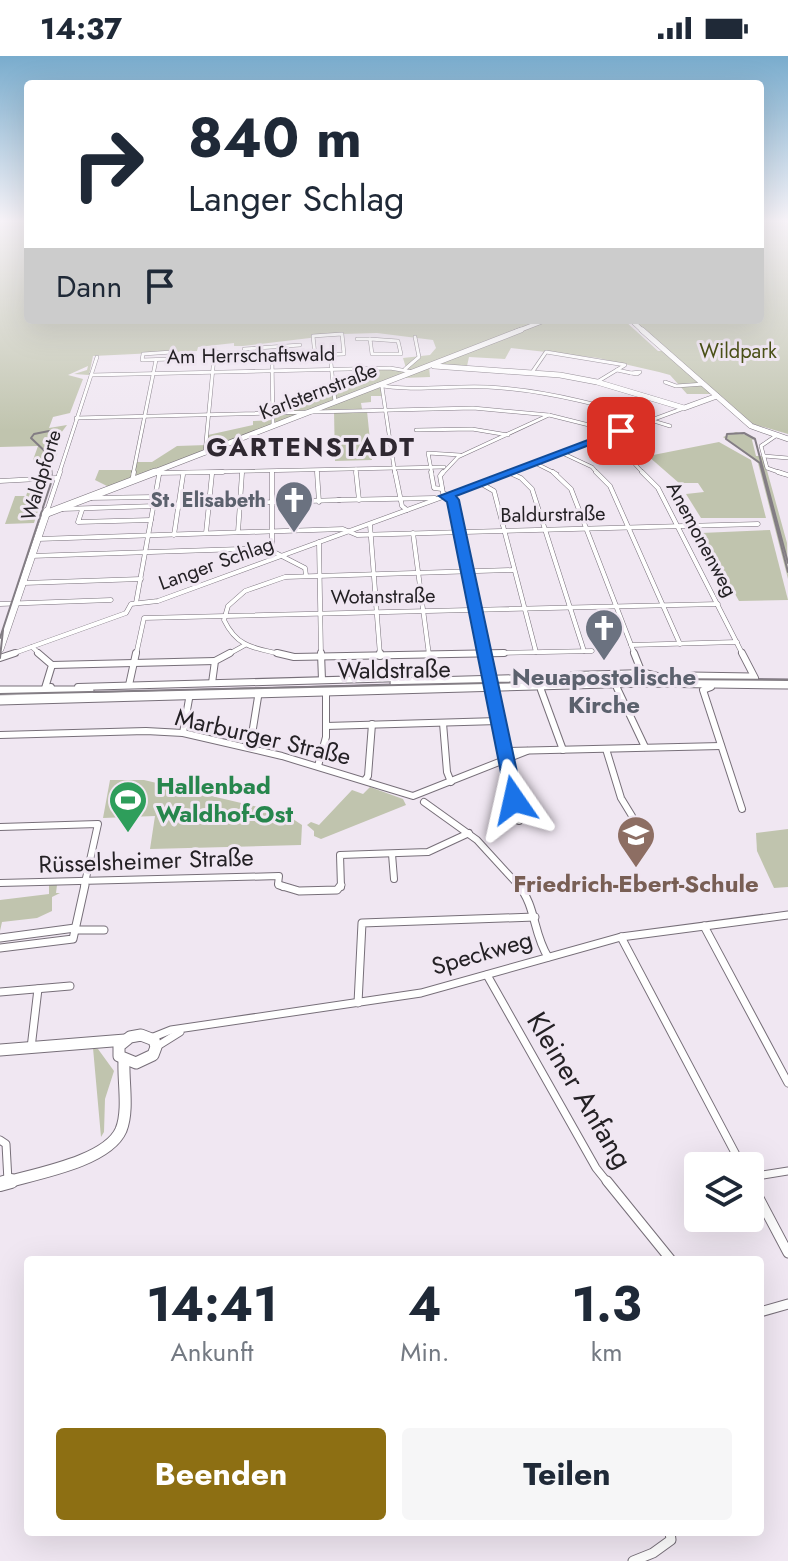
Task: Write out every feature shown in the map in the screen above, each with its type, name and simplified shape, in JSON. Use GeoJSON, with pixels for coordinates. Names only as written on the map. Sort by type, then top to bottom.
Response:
{"type":"FeatureCollection","features":[{"type":"Feature","properties":{"kind":"street","name":"Karlsternstraße"},"geometry":{"type":"LineString","coordinates":[[46,513],[156,474],[380,386],[409,370],[536,324]]}},
{"type":"Feature","properties":{"kind":"street"},"geometry":{"type":"LineString","coordinates":[[636,324],[751,426],[788,439]]}},
{"type":"Feature","properties":{"kind":"street"},"geometry":{"type":"LineString","coordinates":[[342,334],[344,354],[330,354],[315,355],[313,336],[342,334]]}},
{"type":"Feature","properties":{"kind":"street"},"geometry":{"type":"LineString","coordinates":[[409,370],[419,357],[415,337]]}},
{"type":"Feature","properties":{"kind":"street"},"geometry":{"type":"LineString","coordinates":[[357,339],[370,339],[398,341],[401,354],[372,354],[370,339]]}},
{"type":"Feature","properties":{"kind":"street"},"geometry":{"type":"LineString","coordinates":[[244,349],[300,345]]}},
{"type":"Feature","properties":{"kind":"street"},"geometry":{"type":"LineString","coordinates":[[258,348],[258,357],[287,356],[286,346]]}},
{"type":"Feature","properties":{"kind":"street"},"geometry":{"type":"LineString","coordinates":[[172,352],[171,359],[156,360],[142,360],[143,354],[172,352]]}},
{"type":"Feature","properties":{"kind":"street"},"geometry":{"type":"LineString","coordinates":[[533,371],[546,352],[625,365],[597,382]]}},
{"type":"Feature","properties":{"kind":"street"},"geometry":{"type":"LineString","coordinates":[[330,354],[335,402]]}},
{"type":"Feature","properties":{"kind":"street"},"geometry":{"type":"LineString","coordinates":[[387,354],[390,368]]}},
{"type":"Feature","properties":{"kind":"street","name":"Waldpforte"},"geometry":{"type":"LineString","coordinates":[[1,643],[24,583],[97,357]]}},
{"type":"Feature","properties":{"kind":"street"},"geometry":{"type":"LineString","coordinates":[[205,453],[214,357]]}},
{"type":"Feature","properties":{"kind":"street"},"geometry":{"type":"LineString","coordinates":[[272,357],[273,426]]}},
{"type":"Feature","properties":{"kind":"street"},"geometry":{"type":"LineString","coordinates":[[132,481],[156,360]]}},
{"type":"Feature","properties":{"kind":"street"},"geometry":{"type":"LineString","coordinates":[[427,366],[533,371],[597,382],[684,408]]}},
{"type":"Feature","properties":{"kind":"street","name":"Am Herrschaftswald"},"geometry":{"type":"LineString","coordinates":[[91,375],[409,370]]}},
{"type":"Feature","properties":{"kind":"street"},"geometry":{"type":"LineString","coordinates":[[617,370],[630,373]]}},
{"type":"Feature","properties":{"kind":"street"},"geometry":{"type":"LineString","coordinates":[[665,382],[676,386],[704,384]]}},
{"type":"Feature","properties":{"kind":"street"},"geometry":{"type":"LineString","coordinates":[[407,510],[400,498],[380,386],[480,387],[536,392],[600,404],[670,426]]}},
{"type":"Feature","properties":{"kind":"street"},"geometry":{"type":"LineString","coordinates":[[676,386],[681,392]]}},
{"type":"Feature","properties":{"kind":"street","name":"Langer Schlag"},"geometry":{"type":"LineString","coordinates":[[0,658],[126,613],[131,604],[158,601],[717,396]]}},
{"type":"Feature","properties":{"kind":"street"},"geometry":{"type":"LineString","coordinates":[[76,418],[473,408],[549,415],[618,432]]}},
{"type":"Feature","properties":{"kind":"street"},"geometry":{"type":"LineString","coordinates":[[519,821],[453,499],[442,489],[440,476],[444,467],[460,455],[509,436],[549,415]]}},
{"type":"Feature","properties":{"kind":"street"},"geometry":{"type":"LineString","coordinates":[[416,430],[472,429],[509,436]]}},
{"type":"Feature","properties":{"kind":"street"},"geometry":{"type":"LineString","coordinates":[[777,435],[762,444],[767,468],[788,475]]}},
{"type":"Feature","properties":{"kind":"street","name":"Anemonenweg"},"geometry":{"type":"LineString","coordinates":[[592,442],[633,462],[651,478],[757,681]]}},
{"type":"Feature","properties":{"kind":"street"},"geometry":{"type":"LineString","coordinates":[[442,489],[434,488],[428,453],[460,455]]}},
{"type":"Feature","properties":{"kind":"street"},"geometry":{"type":"LineString","coordinates":[[562,453],[603,476],[680,644]]}},
{"type":"Feature","properties":{"kind":"street"},"geometry":{"type":"LineString","coordinates":[[764,456],[788,458]]}},
{"type":"Feature","properties":{"kind":"street"},"geometry":{"type":"LineString","coordinates":[[535,463],[566,481],[642,673]]}},
{"type":"Feature","properties":{"kind":"street"},"geometry":{"type":"LineString","coordinates":[[136,603],[155,497],[156,474],[444,467]]}},
{"type":"Feature","properties":{"kind":"street"},"geometry":{"type":"LineString","coordinates":[[356,469],[359,500]]}},
{"type":"Feature","properties":{"kind":"street"},"geometry":{"type":"LineString","coordinates":[[317,471],[319,502]]}},
{"type":"Feature","properties":{"kind":"street"},"geometry":{"type":"LineString","coordinates":[[272,472],[273,559]]}},
{"type":"Feature","properties":{"kind":"street"},"geometry":{"type":"LineString","coordinates":[[508,472],[521,478],[532,489],[584,651]]}},
{"type":"Feature","properties":{"kind":"street"},"geometry":{"type":"LineString","coordinates":[[238,532],[242,473]]}},
{"type":"Feature","properties":{"kind":"street"},"geometry":{"type":"LineString","coordinates":[[206,533],[212,474]]}},
{"type":"Feature","properties":{"kind":"street"},"geometry":{"type":"LineString","coordinates":[[174,535],[183,475]]}},
{"type":"Feature","properties":{"kind":"street"},"geometry":{"type":"LineString","coordinates":[[0,481],[57,478]]}},
{"type":"Feature","properties":{"kind":"street"},"geometry":{"type":"LineString","coordinates":[[480,483],[494,491],[536,652]]}},
{"type":"Feature","properties":{"kind":"street"},"geometry":{"type":"LineString","coordinates":[[89,498],[155,497]]}},
{"type":"Feature","properties":{"kind":"street"},"geometry":{"type":"LineString","coordinates":[[60,510],[437,499]]}},
{"type":"Feature","properties":{"kind":"street"},"geometry":{"type":"LineString","coordinates":[[82,510],[78,522],[151,520]]}},
{"type":"Feature","properties":{"kind":"street","name":"Baldurstraße"},"geometry":{"type":"LineString","coordinates":[[38,539],[343,529],[371,534],[758,524]]}},
{"type":"Feature","properties":{"kind":"street"},"geometry":{"type":"LineString","coordinates":[[370,525],[380,656]]}},
{"type":"Feature","properties":{"kind":"street"},"geometry":{"type":"LineString","coordinates":[[413,533],[429,655]]}},
{"type":"Feature","properties":{"kind":"street"},"geometry":{"type":"LineString","coordinates":[[319,542],[322,680]]}},
{"type":"Feature","properties":{"kind":"street"},"geometry":{"type":"LineString","coordinates":[[31,556],[272,549],[305,568],[306,575]]}},
{"type":"Feature","properties":{"kind":"street"},"geometry":{"type":"LineString","coordinates":[[514,570],[306,575],[273,580],[251,587],[233,600],[224,616],[228,631],[245,645],[281,655],[322,658],[592,651]]}},
{"type":"Feature","properties":{"kind":"street"},"geometry":{"type":"LineString","coordinates":[[24,583],[141,579]]}},
{"type":"Feature","properties":{"kind":"street"},"geometry":{"type":"LineString","coordinates":[[0,604],[111,600]]}},
{"type":"Feature","properties":{"kind":"street","name":"Wotanstraße"},"geometry":{"type":"LineString","coordinates":[[134,663],[144,618],[718,604]]}},
{"type":"Feature","properties":{"kind":"street"},"geometry":{"type":"LineString","coordinates":[[631,645],[737,642]]}},
{"type":"Feature","properties":{"kind":"street"},"geometry":{"type":"LineString","coordinates":[[32,647],[52,665],[215,661],[245,645]]}},
{"type":"Feature","properties":{"kind":"street"},"geometry":{"type":"LineString","coordinates":[[212,683],[215,661]]}},
{"type":"Feature","properties":{"kind":"street"},"geometry":{"type":"LineString","coordinates":[[129,685],[134,663]]}},
{"type":"Feature","properties":{"kind":"street","name":"Waldstraße"},"geometry":{"type":"LineString","coordinates":[[52,665],[45,688],[450,677],[463,681]]}},
{"type":"Feature","properties":{"kind":"street","name":"Waldstraße"},"geometry":{"type":"LineString","coordinates":[[0,691],[463,681],[489,683],[642,673],[657,676]]}},
{"type":"Feature","properties":{"kind":"street","name":"Waldstraße"},"geometry":{"type":"LineString","coordinates":[[529,678],[657,676],[757,681]]}},
{"type":"Feature","properties":{"kind":"street"},"geometry":{"type":"LineString","coordinates":[[742,809],[704,688],[743,687],[757,681]]}},
{"type":"Feature","properties":{"kind":"street","name":"Waldstraße"},"geometry":{"type":"LineString","coordinates":[[0,700],[489,683],[788,681]]}},
{"type":"Feature","properties":{"kind":"street"},"geometry":{"type":"LineString","coordinates":[[617,688],[626,713],[635,720],[645,747]]}},
{"type":"Feature","properties":{"kind":"street"},"geometry":{"type":"LineString","coordinates":[[541,690],[548,715],[556,722],[563,750]]}},
{"type":"Feature","properties":{"kind":"street"},"geometry":{"type":"LineString","coordinates":[[318,766],[324,749],[326,695]]}},
{"type":"Feature","properties":{"kind":"street"},"geometry":{"type":"LineString","coordinates":[[250,747],[258,697]]}},
{"type":"Feature","properties":{"kind":"street"},"geometry":{"type":"LineString","coordinates":[[183,733],[189,699]]}},
{"type":"Feature","properties":{"kind":"street"},"geometry":{"type":"LineString","coordinates":[[326,726],[498,721]]}},
{"type":"Feature","properties":{"kind":"street"},"geometry":{"type":"LineString","coordinates":[[443,723],[446,741],[444,755],[451,782],[505,755],[527,751],[721,746]]}},
{"type":"Feature","properties":{"kind":"street"},"geometry":{"type":"LineString","coordinates":[[365,780],[368,776],[367,754],[374,744],[372,724]]}},
{"type":"Feature","properties":{"kind":"street","name":"Marburger Straße"},"geometry":{"type":"LineString","coordinates":[[0,735],[146,731],[183,733],[250,747],[365,780],[405,795],[419,795],[451,782]]}},
{"type":"Feature","properties":{"kind":"street"},"geometry":{"type":"LineString","coordinates":[[606,749],[621,798],[632,816]]}},
{"type":"Feature","properties":{"kind":"street"},"geometry":{"type":"LineString","coordinates":[[424,802],[469,833],[522,889],[535,917],[541,946],[548,957]]}},
{"type":"Feature","properties":{"kind":"street"},"geometry":{"type":"LineString","coordinates":[[0,827],[98,822],[74,932]]}},
{"type":"Feature","properties":{"kind":"street","name":"Rüsselsheimer Straße"},"geometry":{"type":"LineString","coordinates":[[0,883],[279,876],[278,884],[298,891],[337,890],[341,887],[340,855],[428,852],[469,833]]}},
{"type":"Feature","properties":{"kind":"street"},"geometry":{"type":"LineString","coordinates":[[392,854],[394,879]]}},
{"type":"Feature","properties":{"kind":"street"},"geometry":{"type":"LineString","coordinates":[[358,1003],[362,923],[535,917]]}},
{"type":"Feature","properties":{"kind":"street","name":"Speckweg"},"geometry":{"type":"LineString","coordinates":[[154,1042],[187,1028],[421,993],[621,937],[787,917]]}},
{"type":"Feature","properties":{"kind":"street"},"geometry":{"type":"LineString","coordinates":[[704,926],[788,1083]]}},
{"type":"Feature","properties":{"kind":"street"},"geometry":{"type":"LineString","coordinates":[[0,938],[104,930]]}},
{"type":"Feature","properties":{"kind":"street"},"geometry":{"type":"LineString","coordinates":[[0,948],[74,932]]}},
{"type":"Feature","properties":{"kind":"street"},"geometry":{"type":"LineString","coordinates":[[621,937],[735,1152]]}},
{"type":"Feature","properties":{"kind":"street","name":"Kleiner Anfang"},"geometry":{"type":"LineString","coordinates":[[487,975],[596,1168],[668,1256]]}},
{"type":"Feature","properties":{"kind":"street"},"geometry":{"type":"LineString","coordinates":[[0,992],[70,986]]}},
{"type":"Feature","properties":{"kind":"street"},"geometry":{"type":"LineString","coordinates":[[31,1048],[38,989]]}},
{"type":"Feature","properties":{"kind":"street","name":"Speckweg"},"geometry":{"type":"LineString","coordinates":[[126,1053],[141,1035],[154,1042]]}},
{"type":"Feature","properties":{"kind":"street","name":"Speckweg"},"geometry":{"type":"LineString","coordinates":[[0,1050],[99,1042],[126,1053],[153,1055],[154,1042]]}},
{"type":"Feature","properties":{"kind":"street"},"geometry":{"type":"LineString","coordinates":[[0,1140],[6,1144],[4,1182],[85,1157],[111,1144],[121,1127],[126,1053]]}},
{"type":"Feature","properties":{"kind":"street"},"geometry":{"type":"LineString","coordinates":[[764,1176],[788,1171]]}},
{"type":"Feature","properties":{"kind":"street"},"geometry":{"type":"LineString","coordinates":[[764,1206],[788,1253]]}},
{"type":"Feature","properties":{"kind":"street"},"geometry":{"type":"LineString","coordinates":[[764,1311],[788,1304]]}},
{"type":"Feature","properties":{"kind":"street"},"geometry":{"type":"LineString","coordinates":[[633,1561],[653,1553],[671,1540],[670,1536]]}},
{"type":"Feature","properties":{"kind":"green space","name":"Wildpark"},"geometry":{"type":"Polygon","coordinates":[[[0,290],[24,290],[24,324],[628,324],[658,351],[663,351],[635,324],[764,324],[764,290],[788,290],[788,434],[753,424],[719,394],[687,394],[670,375],[598,358],[511,348],[505,359],[469,357],[467,366],[429,366],[430,377],[403,378],[381,387],[382,396],[371,396],[371,402],[361,403],[362,409],[311,410],[111,488],[95,480],[99,470],[134,470],[136,462],[152,462],[177,446],[207,445],[208,435],[253,425],[253,421],[273,420],[274,413],[313,398],[313,394],[335,393],[335,388],[373,374],[373,369],[406,368],[403,358],[430,355],[436,348],[433,340],[377,333],[243,346],[234,346],[234,343],[198,347],[197,351],[93,356],[89,375],[74,374],[87,370],[88,366],[68,375],[83,379],[70,413],[53,417],[49,428],[67,425],[52,453],[58,453],[46,471],[33,460],[38,446],[0,447],[0,290]]]}},
{"type":"Feature","properties":{"kind":"green space"},"geometry":{"type":"Polygon","coordinates":[[[334,411],[367,411],[372,460],[335,461],[334,411]]]}},
{"type":"Feature","properties":{"kind":"green space"},"geometry":{"type":"Polygon","coordinates":[[[736,432],[756,438],[752,440],[756,456],[763,456],[787,543],[788,579],[758,463],[723,437],[736,432]]]}},
{"type":"Feature","properties":{"kind":"green space"},"geometry":{"type":"Polygon","coordinates":[[[719,442],[751,460],[766,518],[701,518],[686,494],[704,492],[698,483],[679,483],[648,456],[719,442]]]}},
{"type":"Feature","properties":{"kind":"green space"},"geometry":{"type":"Polygon","coordinates":[[[38,481],[47,483],[34,523],[5,524],[15,496],[26,496],[29,487],[36,487],[38,481]]]}},
{"type":"Feature","properties":{"kind":"green space"},"geometry":{"type":"Polygon","coordinates":[[[770,530],[788,600],[739,601],[701,533],[770,530]]]}},
{"type":"Feature","properties":{"kind":"green space"},"geometry":{"type":"Polygon","coordinates":[[[110,780],[144,780],[284,813],[302,825],[301,845],[150,849],[155,816],[103,818],[110,780]]]}},
{"type":"Feature","properties":{"kind":"green space"},"geometry":{"type":"Polygon","coordinates":[[[370,787],[403,799],[406,805],[321,839],[314,836],[314,831],[307,825],[311,822],[319,825],[352,790],[363,794],[370,787]]]}},
{"type":"Feature","properties":{"kind":"green space"},"geometry":{"type":"Polygon","coordinates":[[[788,829],[788,887],[774,888],[757,851],[756,833],[788,829]]]}},
{"type":"Feature","properties":{"kind":"green space"},"geometry":{"type":"Polygon","coordinates":[[[49,885],[57,885],[56,893],[60,893],[52,897],[52,911],[37,918],[2,922],[0,931],[0,900],[49,894],[49,885]]]}},
{"type":"Feature","properties":{"kind":"green space"},"geometry":{"type":"Polygon","coordinates":[[[93,1048],[98,1049],[114,1071],[105,1099],[104,1132],[101,1137],[93,1048]]]}},
{"type":"Feature","properties":{"kind":"tram line"},"geometry":{"type":"LineString","coordinates":[[49,431],[61,435],[51,464],[51,457],[31,438],[34,434],[49,431]]}},
{"type":"Feature","properties":{"kind":"tram line"},"geometry":{"type":"LineString","coordinates":[[788,563],[755,439],[744,433],[727,434],[726,439],[760,463],[788,572]]}},
{"type":"Feature","properties":{"kind":"tram line"},"geometry":{"type":"LineString","coordinates":[[0,638],[52,480],[51,464]]}},
{"type":"Feature","properties":{"kind":"tram line"},"geometry":{"type":"LineString","coordinates":[[0,658],[3,630]]}},
{"type":"Feature","properties":{"kind":"tram line"},"geometry":{"type":"LineString","coordinates":[[0,694],[659,679],[788,680]]}},
{"type":"Feature","properties":{"kind":"place","name":"St. Elisabeth"},"geometry":{"type":"Point","coordinates":[294,534]}},
{"type":"Feature","properties":{"kind":"place","name":"Neuapostolische Kirche"},"geometry":{"type":"Point","coordinates":[604,662]}},
{"type":"Feature","properties":{"kind":"place","name":"Hallenbad Waldhof-Ost"},"geometry":{"type":"Point","coordinates":[128,834]}},
{"type":"Feature","properties":{"kind":"place","name":"Friedrich-Ebert-Schule"},"geometry":{"type":"Point","coordinates":[636,869]}},
{"type":"Feature","properties":{"kind":"district","name":"GARTENSTADT"},"geometry":{"type":"Point","coordinates":[311,447]}},
{"type":"Feature","properties":{"kind":"route"},"geometry":{"type":"LineString","coordinates":[[514,800],[453,500],[446,496],[621,431]]}}]}
